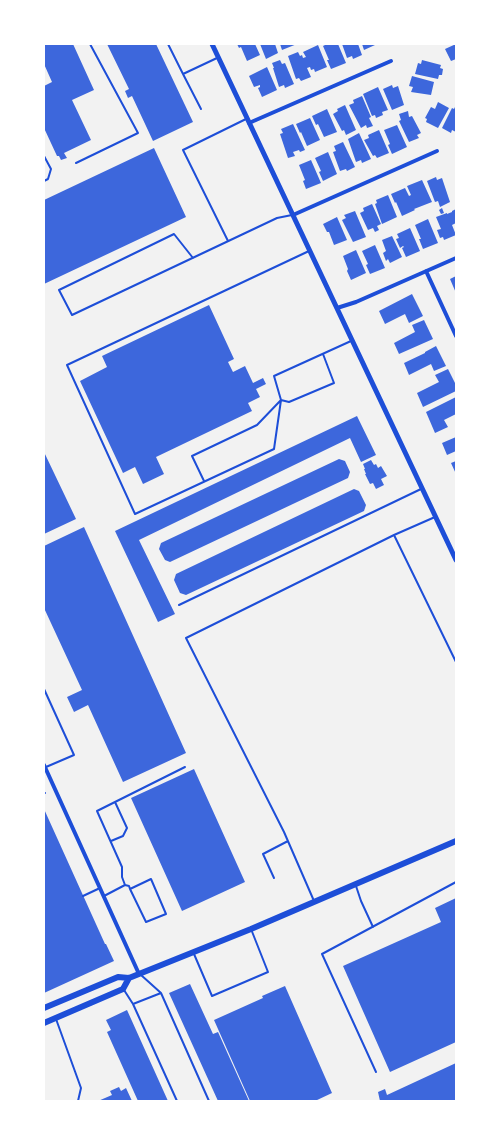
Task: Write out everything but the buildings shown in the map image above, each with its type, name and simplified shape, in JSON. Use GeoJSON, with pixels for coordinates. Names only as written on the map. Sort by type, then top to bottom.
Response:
{"type":"FeatureCollection","features":[{"type":"Feature","properties":{"kind":"main road"},"geometry":{"type":"LineString","coordinates":[[44,1008],[118,977],[129,978],[193,953],[456,841]]}},
{"type":"Feature","properties":{"kind":"main road"},"geometry":{"type":"LineString","coordinates":[[44,1023],[123,989],[129,978]]}},
{"type":"Feature","properties":{"kind":"street"},"geometry":{"type":"LineString","coordinates":[[212,44],[456,560]]}},
{"type":"Feature","properties":{"kind":"street"},"geometry":{"type":"LineString","coordinates":[[248,121],[391,61]]}},
{"type":"Feature","properties":{"kind":"street"},"geometry":{"type":"LineString","coordinates":[[293,215],[437,152]]}},
{"type":"Feature","properties":{"kind":"street"},"geometry":{"type":"LineString","coordinates":[[337,308],[356,302],[456,258]]}},
{"type":"Feature","properties":{"kind":"street"},"geometry":{"type":"LineString","coordinates":[[426,271],[456,336]]}},
{"type":"Feature","properties":{"kind":"street"},"geometry":{"type":"LineString","coordinates":[[45,766],[139,974]]}},
{"type":"Feature","properties":{"kind":"lane"},"geometry":{"type":"LineString","coordinates":[[76,163],[138,134],[90,44]]}},
{"type":"Feature","properties":{"kind":"lane"},"geometry":{"type":"LineString","coordinates":[[168,44],[201,109]]}},
{"type":"Feature","properties":{"kind":"lane"},"geometry":{"type":"LineString","coordinates":[[183,74],[218,57]]}},
{"type":"Feature","properties":{"kind":"lane"},"geometry":{"type":"LineString","coordinates":[[228,241],[183,150],[248,121]]}},
{"type":"Feature","properties":{"kind":"lane"},"geometry":{"type":"LineString","coordinates":[[44,156],[52,169],[48,179],[44,181]]}},
{"type":"Feature","properties":{"kind":"lane"},"geometry":{"type":"LineString","coordinates":[[193,258],[174,234],[59,290],[72,315],[193,258],[277,218],[293,215]]}},
{"type":"Feature","properties":{"kind":"lane"},"geometry":{"type":"LineString","coordinates":[[310,251],[67,364],[135,514],[274,448],[281,400],[274,376],[352,341]]}},
{"type":"Feature","properties":{"kind":"lane"},"geometry":{"type":"LineString","coordinates":[[281,400],[289,402],[334,383],[323,354]]}},
{"type":"Feature","properties":{"kind":"lane"},"geometry":{"type":"LineString","coordinates":[[204,481],[192,456],[257,425],[281,400]]}},
{"type":"Feature","properties":{"kind":"lane"},"geometry":{"type":"LineString","coordinates":[[179,605],[422,488]]}},
{"type":"Feature","properties":{"kind":"lane"},"geometry":{"type":"LineString","coordinates":[[314,901],[288,841],[186,638],[394,535],[436,517]]}},
{"type":"Feature","properties":{"kind":"lane"},"geometry":{"type":"LineString","coordinates":[[394,535],[456,662]]}},
{"type":"Feature","properties":{"kind":"lane"},"geometry":{"type":"LineString","coordinates":[[44,689],[74,755],[45,766]]}},
{"type":"Feature","properties":{"kind":"lane"},"geometry":{"type":"LineString","coordinates":[[130,889],[150,879],[166,914],[146,922],[130,889],[129,886],[125,885],[122,877],[122,867],[112,841],[97,811],[185,766]]}},
{"type":"Feature","properties":{"kind":"lane"},"geometry":{"type":"LineString","coordinates":[[112,841],[123,836],[127,828],[115,802]]}},
{"type":"Feature","properties":{"kind":"lane"},"geometry":{"type":"LineString","coordinates":[[274,878],[263,854],[288,841]]}},
{"type":"Feature","properties":{"kind":"lane"},"geometry":{"type":"LineString","coordinates":[[376,1072],[322,954],[456,882]]}},
{"type":"Feature","properties":{"kind":"lane"},"geometry":{"type":"LineString","coordinates":[[356,884],[361,901],[373,927]]}},
{"type":"Feature","properties":{"kind":"lane"},"geometry":{"type":"LineString","coordinates":[[104,896],[125,885]]}},
{"type":"Feature","properties":{"kind":"lane"},"geometry":{"type":"LineString","coordinates":[[83,896],[100,888]]}},
{"type":"Feature","properties":{"kind":"lane"},"geometry":{"type":"LineString","coordinates":[[193,953],[212,996],[268,972],[251,929]]}},
{"type":"Feature","properties":{"kind":"lane"},"geometry":{"type":"LineString","coordinates":[[139,974],[161,993],[209,1101]]}},
{"type":"Feature","properties":{"kind":"lane"},"geometry":{"type":"LineString","coordinates":[[123,989],[134,1004],[177,1101]]}},
{"type":"Feature","properties":{"kind":"lane"},"geometry":{"type":"LineString","coordinates":[[134,1004],[161,993]]}},
{"type":"Feature","properties":{"kind":"lane"},"geometry":{"type":"LineString","coordinates":[[56,1018],[66,1042],[81,1088],[78,1101]]}}]}
